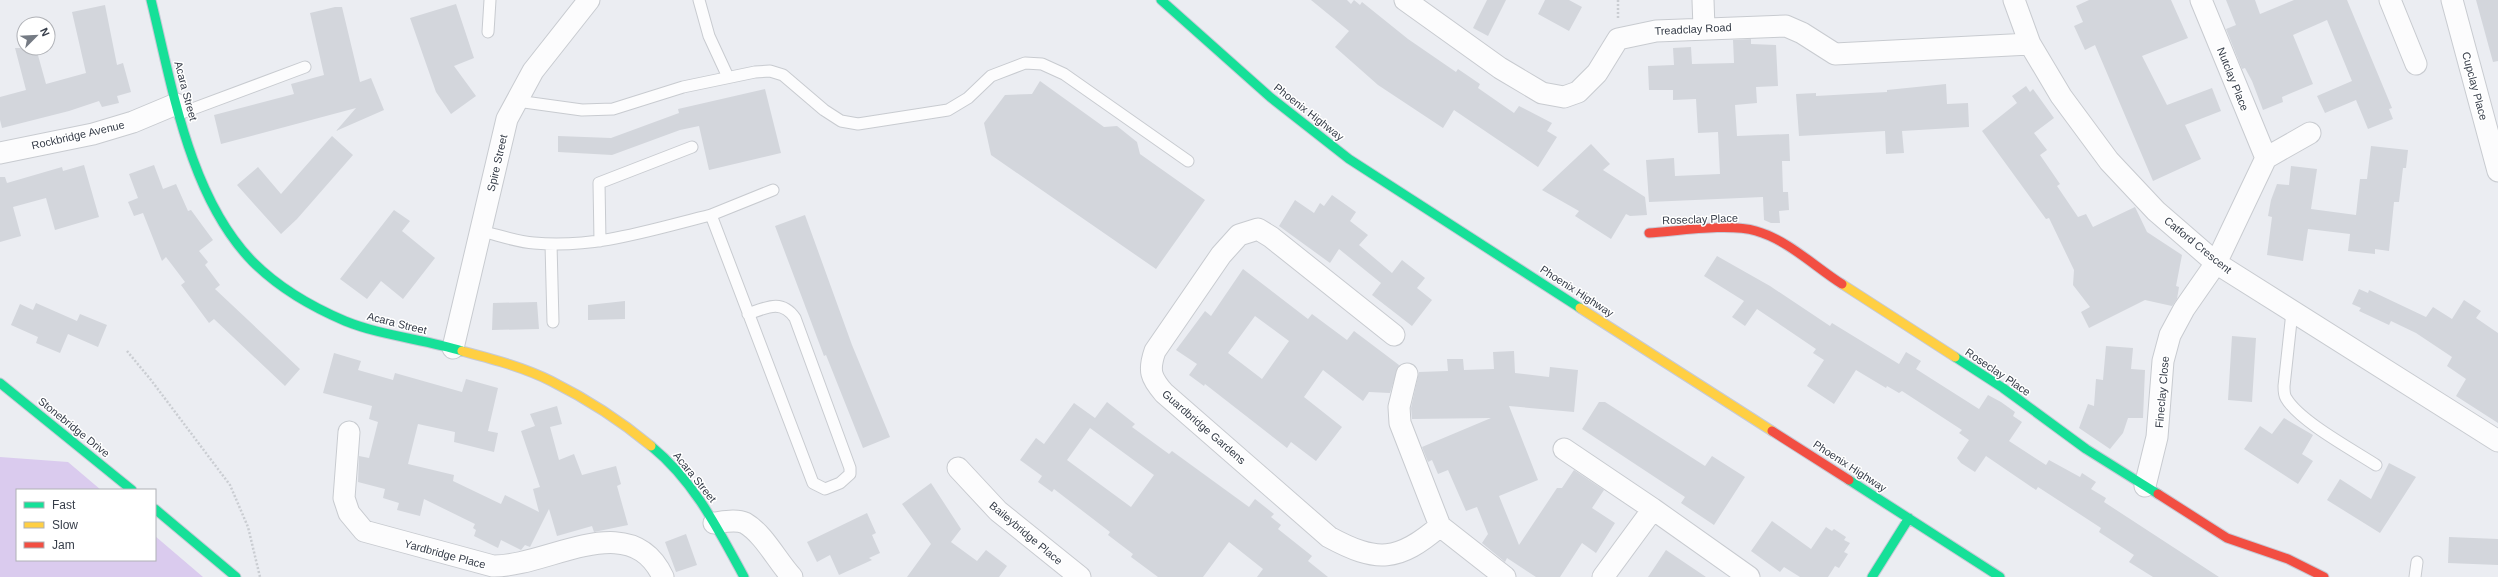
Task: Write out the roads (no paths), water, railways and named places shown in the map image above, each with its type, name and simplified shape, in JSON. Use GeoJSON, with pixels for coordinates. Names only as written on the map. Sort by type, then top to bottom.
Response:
{"type":"FeatureCollection","features":[{"type":"Feature","properties":{"kind":"street","name":"Acara Street"},"geometry":{"type":"LineString","coordinates":[[150,0],[178,109],[198,173],[223,223],[253,262],[291,294],[345,322],[400,337],[453,348],[551,381],[624,424],[669,461],[704,505],[744,577]]}},
{"type":"Feature","properties":{"kind":"street","name":"Phoenix Highway"},"geometry":{"type":"LineString","coordinates":[[1161,0],[1270,97],[1350,159],[2000,577]]}},
{"type":"Feature","properties":{"kind":"street","name":"Treadclay Road"},"geometry":{"type":"LineString","coordinates":[[1405,0],[1500,68],[1542,93],[1564,97],[1578,92],[1588,85],[1618,39],[1656,31],[1786,26],[1802,33],[1835,54],[2030,44]]}},
{"type":"Feature","properties":{"kind":"street"},"geometry":{"type":"LineString","coordinates":[[1702,0],[1704,28]]}},
{"type":"Feature","properties":{"kind":"street","name":"Catford Crescent"},"geometry":{"type":"LineString","coordinates":[[2014,0],[2030,44],[2061,96],[2110,161],[2156,211],[2216,263],[2498,442]]}},
{"type":"Feature","properties":{"kind":"street","name":"Nutclay Place"},"geometry":{"type":"LineString","coordinates":[[2201,0],[2266,158]]}},
{"type":"Feature","properties":{"kind":"street"},"geometry":{"type":"LineString","coordinates":[[2390,0],[2416,64]]}},
{"type":"Feature","properties":{"kind":"street","name":"Cupclay Place"},"geometry":{"type":"LineString","coordinates":[[2452,0],[2498,171]]}},
{"type":"Feature","properties":{"kind":"street","name":"Spire Street"},"geometry":{"type":"LineString","coordinates":[[453,348],[507,119],[533,71],[584,2]]}},
{"type":"Feature","properties":{"kind":"street","name":"Rockbridge Avenue"},"geometry":{"type":"LineString","coordinates":[[0,154],[93,134],[178,109]]}},
{"type":"Feature","properties":{"kind":"street"},"geometry":{"type":"LineString","coordinates":[[2216,263],[2266,158],[2310,133]]}},
{"type":"Feature","properties":{"kind":"street","name":"Roseclay Place"},"geometry":{"type":"LineString","coordinates":[[1649,233],[1741,228],[1757,231],[1778,240],[1836,281],[2003,388],[2086,449],[2226,538],[2249,548],[2290,558],[2324,577]]}},
{"type":"Feature","properties":{"kind":"street","name":"Guardbridge Gardens"},"geometry":{"type":"LineString","coordinates":[[1394,335],[1271,237],[1258,229],[1239,236],[1221,255],[1155,351],[1150,364],[1154,381],[1164,393],[1329,537],[1353,550],[1381,557],[1418,545],[1440,526]]}},
{"type":"Feature","properties":{"kind":"street","name":"Fineclay Close"},"geometry":{"type":"LineString","coordinates":[[2145,486],[2157,438],[2163,361],[2170,335],[2184,309],[2216,263]]}},
{"type":"Feature","properties":{"kind":"street"},"geometry":{"type":"LineString","coordinates":[[1407,374],[1399,407],[1400,423],[1440,526],[1505,577]]}},
{"type":"Feature","properties":{"kind":"street","name":"Stonebridge Drive"},"geometry":{"type":"LineString","coordinates":[[0,383],[131,489]]}},
{"type":"Feature","properties":{"kind":"street","name":"Yardbridge Place"},"geometry":{"type":"LineString","coordinates":[[349,432],[344,498],[349,513],[364,531],[493,566],[509,566],[583,546],[609,542],[627,544],[643,550],[657,564],[664,577]]}},
{"type":"Feature","properties":{"kind":"street"},"geometry":{"type":"LineString","coordinates":[[1564,449],[1653,509],[1749,577]]}},
{"type":"Feature","properties":{"kind":"street","name":"Baileybridge Place"},"geometry":{"type":"LineString","coordinates":[[958,468],[998,511],[1080,577]]}},
{"type":"Feature","properties":{"kind":"street"},"geometry":{"type":"LineString","coordinates":[[1603,577],[1653,509]]}},
{"type":"Feature","properties":{"kind":"street"},"geometry":{"type":"LineString","coordinates":[[156,510],[236,577]]}},
{"type":"Feature","properties":{"kind":"street"},"geometry":{"type":"LineString","coordinates":[[1872,577],[1909,518]]}},
{"type":"Feature","properties":{"kind":"street"},"geometry":{"type":"LineString","coordinates":[[714,523],[732,521],[744,523],[759,536],[792,577]]}},
{"type":"Feature","properties":{"kind":"lane"},"geometry":{"type":"LineString","coordinates":[[488,32],[490,0]]}},
{"type":"Feature","properties":{"kind":"lane"},"geometry":{"type":"LineString","coordinates":[[699,0],[709,36],[728,77]]}},
{"type":"Feature","properties":{"kind":"lane"},"geometry":{"type":"LineString","coordinates":[[517,101],[582,110],[613,109],[683,87],[728,77],[770,71],[783,75],[824,110],[841,121],[858,124],[948,110],[968,98],[991,76],[1025,63],[1042,64],[1064,74],[1188,161]]}},
{"type":"Feature","properties":{"kind":"lane"},"geometry":{"type":"LineString","coordinates":[[178,109],[305,67]]}},
{"type":"Feature","properties":{"kind":"lane"},"geometry":{"type":"LineString","coordinates":[[600,241],[599,183],[692,147]]}},
{"type":"Feature","properties":{"kind":"lane"},"geometry":{"type":"LineString","coordinates":[[481,231],[533,243],[568,245],[600,241],[712,215],[773,190]]}},
{"type":"Feature","properties":{"kind":"lane"},"geometry":{"type":"LineString","coordinates":[[712,215],[748,314],[813,483],[825,489],[840,483],[850,474],[850,468],[795,318],[786,307],[776,305],[748,314]]}},
{"type":"Feature","properties":{"kind":"lane"},"geometry":{"type":"LineString","coordinates":[[551,244],[553,322]]}},
{"type":"Feature","properties":{"kind":"lane"},"geometry":{"type":"LineString","coordinates":[[2292,312],[2284,386],[2285,397],[2292,407],[2327,434],[2376,465]]}},
{"type":"Feature","properties":{"kind":"lane"},"geometry":{"type":"LineString","coordinates":[[2415,577],[2417,562]]}}]}
